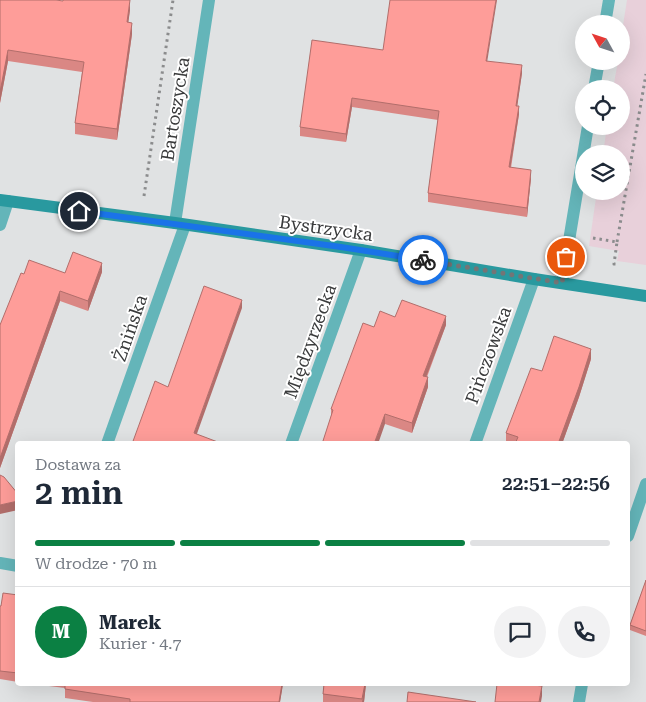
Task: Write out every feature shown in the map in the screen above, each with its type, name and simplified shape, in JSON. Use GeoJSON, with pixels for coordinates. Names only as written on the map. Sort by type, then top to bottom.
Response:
{"type":"FeatureCollection","features":[{"type":"Feature","properties":{"kind":"street","name":"Bartoszycka"},"geometry":{"type":"LineString","coordinates":[[180,224],[210,0]]}},
{"type":"Feature","properties":{"kind":"street"},"geometry":{"type":"LineString","coordinates":[[606,15],[609,0]]}},
{"type":"Feature","properties":{"kind":"street"},"geometry":{"type":"LineString","coordinates":[[562,283],[586,135]]}},
{"type":"Feature","properties":{"kind":"street","name":"Bystrzycka"},"geometry":{"type":"LineString","coordinates":[[4,200],[361,250],[646,296]]}},
{"type":"Feature","properties":{"kind":"street"},"geometry":{"type":"LineString","coordinates":[[0,225],[4,200]]}},
{"type":"Feature","properties":{"kind":"street","name":"Żnińska"},"geometry":{"type":"LineString","coordinates":[[108,441],[180,224]]}},
{"type":"Feature","properties":{"kind":"street","name":"Międzyrzecka"},"geometry":{"type":"LineString","coordinates":[[293,441],[361,250]]}},
{"type":"Feature","properties":{"kind":"street","name":"Pińczowska"},"geometry":{"type":"LineString","coordinates":[[476,441],[534,279]]}},
{"type":"Feature","properties":{"kind":"street"},"geometry":{"type":"LineString","coordinates":[[630,530],[646,484]]}},
{"type":"Feature","properties":{"kind":"street"},"geometry":{"type":"LineString","coordinates":[[0,563],[15,566]]}},
{"type":"Feature","properties":{"kind":"street"},"geometry":{"type":"LineString","coordinates":[[579,702],[582,686]]}},
{"type":"Feature","properties":{"kind":"path"},"geometry":{"type":"LineString","coordinates":[[143,199],[173,0]]}},
{"type":"Feature","properties":{"kind":"path"},"geometry":{"type":"LineString","coordinates":[[622,265],[614,264],[646,74]]}},
{"type":"Feature","properties":{"kind":"path"},"geometry":{"type":"LineString","coordinates":[[566,257],[589,262],[592,237],[617,242]]}},
{"type":"Feature","properties":{"kind":"shaded area"},"geometry":{"type":"Polygon","coordinates":[[[627,0],[646,0],[646,265],[617,261],[619,251],[589,246],[596,200],[630,200],[630,145],[604,145],[606,135],[630,135],[630,80],[615,80],[616,70],[630,70],[630,15],[625,15],[627,0]]]}},
{"type":"Feature","properties":{"kind":"building"},"geometry":{"type":"Polygon","coordinates":[[[0,0],[130,0],[127,22],[132,23],[117,129],[75,123],[84,62],[8,50],[0,92],[0,0]]]}},
{"type":"Feature","properties":{"kind":"building"},"geometry":{"type":"Polygon","coordinates":[[[390,0],[496,0],[486,61],[522,65],[516,106],[519,106],[509,167],[531,170],[527,208],[428,193],[439,111],[352,98],[346,134],[300,127],[312,40],[383,50],[390,0]]]}},
{"type":"Feature","properties":{"kind":"building"},"geometry":{"type":"Polygon","coordinates":[[[73,252],[102,263],[88,301],[60,291],[0,458],[0,325],[21,273],[24,274],[29,260],[65,273],[73,252]]]}},
{"type":"Feature","properties":{"kind":"building"},"geometry":{"type":"Polygon","coordinates":[[[204,286],[242,300],[194,433],[215,441],[133,441],[155,381],[168,387],[204,286]]]}},
{"type":"Feature","properties":{"kind":"building"},"geometry":{"type":"Polygon","coordinates":[[[402,300],[446,316],[423,376],[428,377],[412,423],[385,414],[375,441],[323,441],[333,410],[331,409],[363,323],[374,327],[380,311],[395,317],[402,300]]]}},
{"type":"Feature","properties":{"kind":"building"},"geometry":{"type":"Polygon","coordinates":[[[554,336],[591,349],[559,441],[516,441],[518,437],[506,433],[531,368],[542,371],[554,336]]]}},
{"type":"Feature","properties":{"kind":"building"},"geometry":{"type":"Polygon","coordinates":[[[0,475],[15,490],[15,502],[0,505],[0,475]]]}},
{"type":"Feature","properties":{"kind":"building"},"geometry":{"type":"Polygon","coordinates":[[[646,580],[646,631],[630,625],[646,580]]]}},
{"type":"Feature","properties":{"kind":"building"},"geometry":{"type":"Polygon","coordinates":[[[3,593],[15,595],[15,673],[0,671],[3,593]]]}},
{"type":"Feature","properties":{"kind":"building"},"geometry":{"type":"Polygon","coordinates":[[[65,686],[282,686],[279,702],[130,702],[130,699],[65,689],[65,686]]]}},
{"type":"Feature","properties":{"kind":"building"},"geometry":{"type":"Polygon","coordinates":[[[324,686],[365,686],[362,699],[323,694],[324,686]]]}},
{"type":"Feature","properties":{"kind":"building"},"geometry":{"type":"Polygon","coordinates":[[[497,686],[542,686],[539,702],[495,702],[497,686]]]}},
{"type":"Feature","properties":{"kind":"building"},"geometry":{"type":"Polygon","coordinates":[[[408,692],[476,702],[407,702],[408,692]]]}},
{"type":"Feature","properties":{"kind":"way so far"},"geometry":{"type":"LineString","coordinates":[[423,260],[562,283],[566,257]]}},
{"type":"Feature","properties":{"kind":"route"},"geometry":{"type":"LineString","coordinates":[[79,211],[174,223],[423,260]]}}]}
